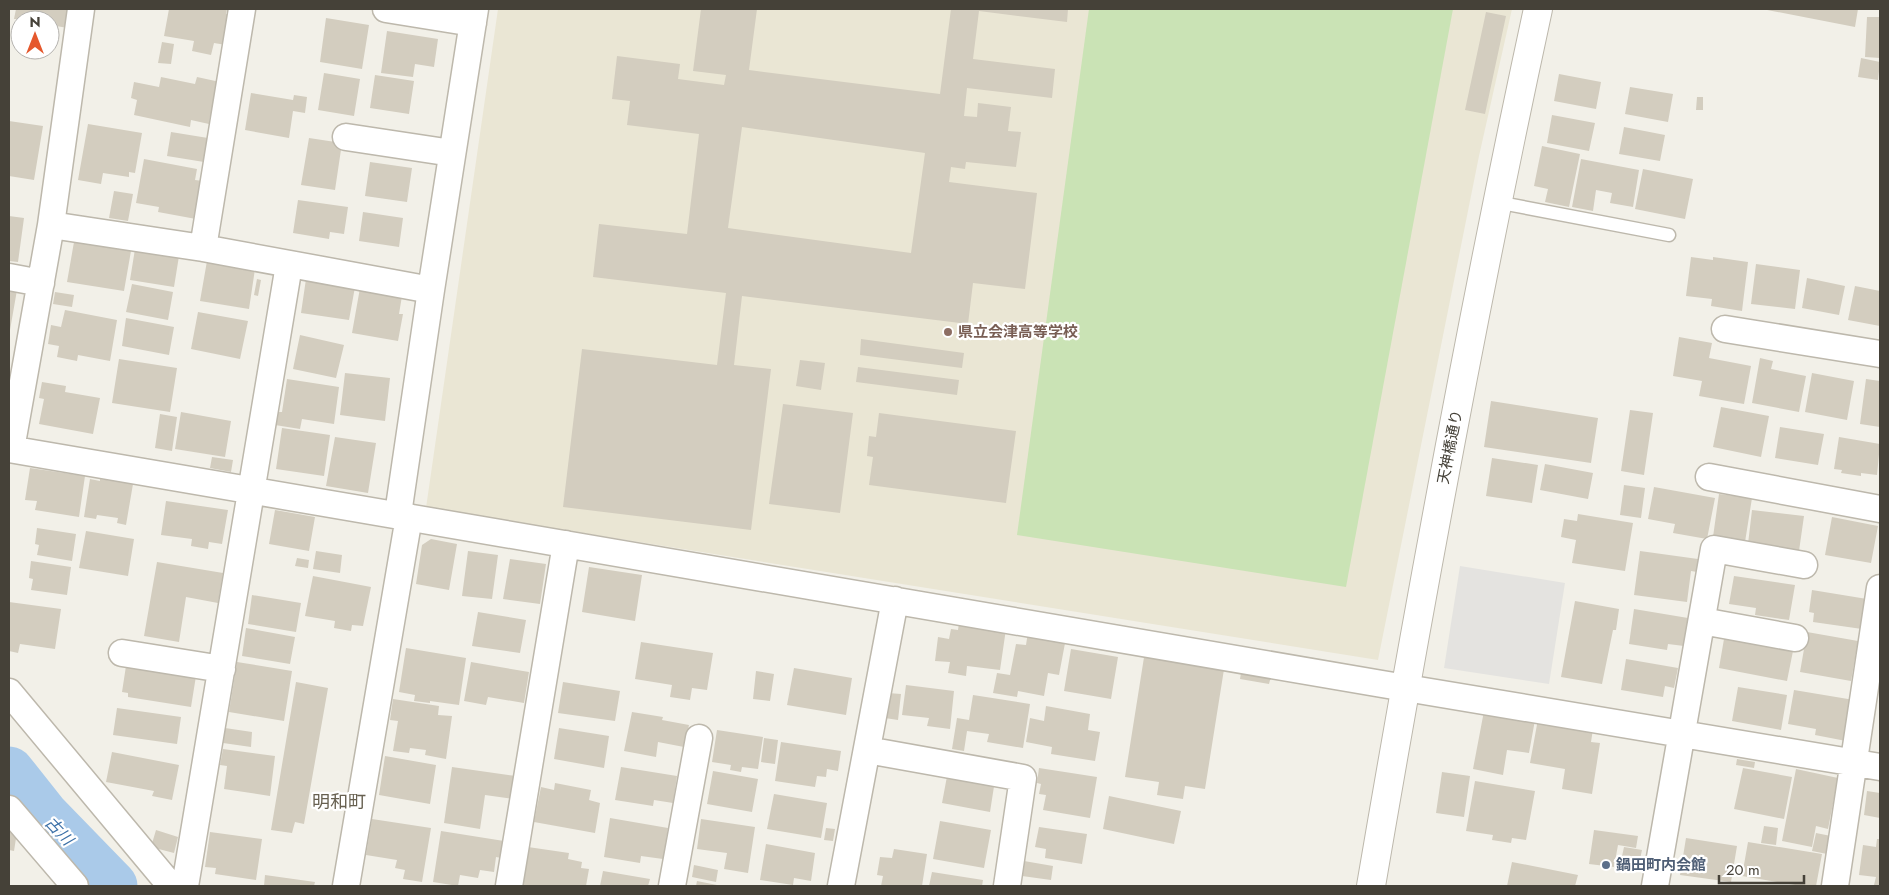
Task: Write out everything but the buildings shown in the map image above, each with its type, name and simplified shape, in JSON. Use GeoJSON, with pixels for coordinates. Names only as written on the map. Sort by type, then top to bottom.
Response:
{"type":"FeatureCollection","features":[{"type":"Feature","properties":{"kind":"street"},"geometry":{"type":"LineString","coordinates":[[81,9],[51,225],[10,449],[1405,688],[1880,767]]}},
{"type":"Feature","properties":{"kind":"street"},"geometry":{"type":"LineString","coordinates":[[203,248],[242,9]]}},
{"type":"Feature","properties":{"kind":"street"},"geometry":{"type":"LineString","coordinates":[[346,886],[403,515],[430,290],[474,16],[386,9]]}},
{"type":"Feature","properties":{"kind":"street","name":"天神橋通り"},"geometry":{"type":"LineString","coordinates":[[1371,886],[1405,688],[1496,202],[1538,9]]}},
{"type":"Feature","properties":{"kind":"street"},"geometry":{"type":"LineString","coordinates":[[346,137],[452,152]]}},
{"type":"Feature","properties":{"kind":"street"},"geometry":{"type":"LineString","coordinates":[[51,225],[203,248],[430,290]]}},
{"type":"Feature","properties":{"kind":"street"},"geometry":{"type":"LineString","coordinates":[[185,886],[289,265]]}},
{"type":"Feature","properties":{"kind":"street"},"geometry":{"type":"LineString","coordinates":[[9,277],[41,283]]}},
{"type":"Feature","properties":{"kind":"street"},"geometry":{"type":"LineString","coordinates":[[1726,329],[1880,354]]}},
{"type":"Feature","properties":{"kind":"street"},"geometry":{"type":"LineString","coordinates":[[1709,477],[1880,509]]}},
{"type":"Feature","properties":{"kind":"street"},"geometry":{"type":"LineString","coordinates":[[508,886],[566,544]]}},
{"type":"Feature","properties":{"kind":"street"},"geometry":{"type":"LineString","coordinates":[[1656,886],[1714,549],[1804,565]]}},
{"type":"Feature","properties":{"kind":"street"},"geometry":{"type":"LineString","coordinates":[[1835,886],[1880,588]]}},
{"type":"Feature","properties":{"kind":"street"},"geometry":{"type":"LineString","coordinates":[[841,886],[895,600]]}},
{"type":"Feature","properties":{"kind":"street"},"geometry":{"type":"LineString","coordinates":[[1702,621],[1795,638]]}},
{"type":"Feature","properties":{"kind":"street"},"geometry":{"type":"LineString","coordinates":[[122,653],[222,669]]}},
{"type":"Feature","properties":{"kind":"street"},"geometry":{"type":"LineString","coordinates":[[9,692],[172,886]]}},
{"type":"Feature","properties":{"kind":"street"},"geometry":{"type":"LineString","coordinates":[[672,886],[699,738]]}},
{"type":"Feature","properties":{"kind":"street"},"geometry":{"type":"LineString","coordinates":[[867,750],[1023,778],[1007,886]]}},
{"type":"Feature","properties":{"kind":"street"},"geometry":{"type":"LineString","coordinates":[[9,809],[74,886]]}},
{"type":"Feature","properties":{"kind":"lane"},"geometry":{"type":"LineString","coordinates":[[1496,202],[1669,235]]}},
{"type":"Feature","properties":{"kind":"shaded area","name":"県立会津高等学校"},"geometry":{"type":"Polygon","coordinates":[[[498,9],[1512,9],[1479,156],[1378,660],[426,508],[498,9]]]}},
{"type":"Feature","properties":{"kind":"shaded area"},"geometry":{"type":"Polygon","coordinates":[[[1460,566],[1565,583],[1549,684],[1444,668],[1460,566]]]}},
{"type":"Feature","properties":{"kind":"green space"},"geometry":{"type":"Polygon","coordinates":[[[1089,9],[1453,9],[1346,587],[1017,535],[1089,9]]]}},
{"type":"Feature","properties":{"kind":"waterway","name":"古川"},"geometry":{"type":"LineString","coordinates":[[9,772],[44,816],[112,886]]}},
{"type":"Feature","properties":{"kind":"place","name":"県立会津高等学校"},"geometry":{"type":"Point","coordinates":[948,332]}},
{"type":"Feature","properties":{"kind":"place","name":"鍋田町内会館"},"geometry":{"type":"Point","coordinates":[1606,865]}},
{"type":"Feature","properties":{"kind":"district","name":"明和町"},"geometry":{"type":"Point","coordinates":[339,802]}}]}
